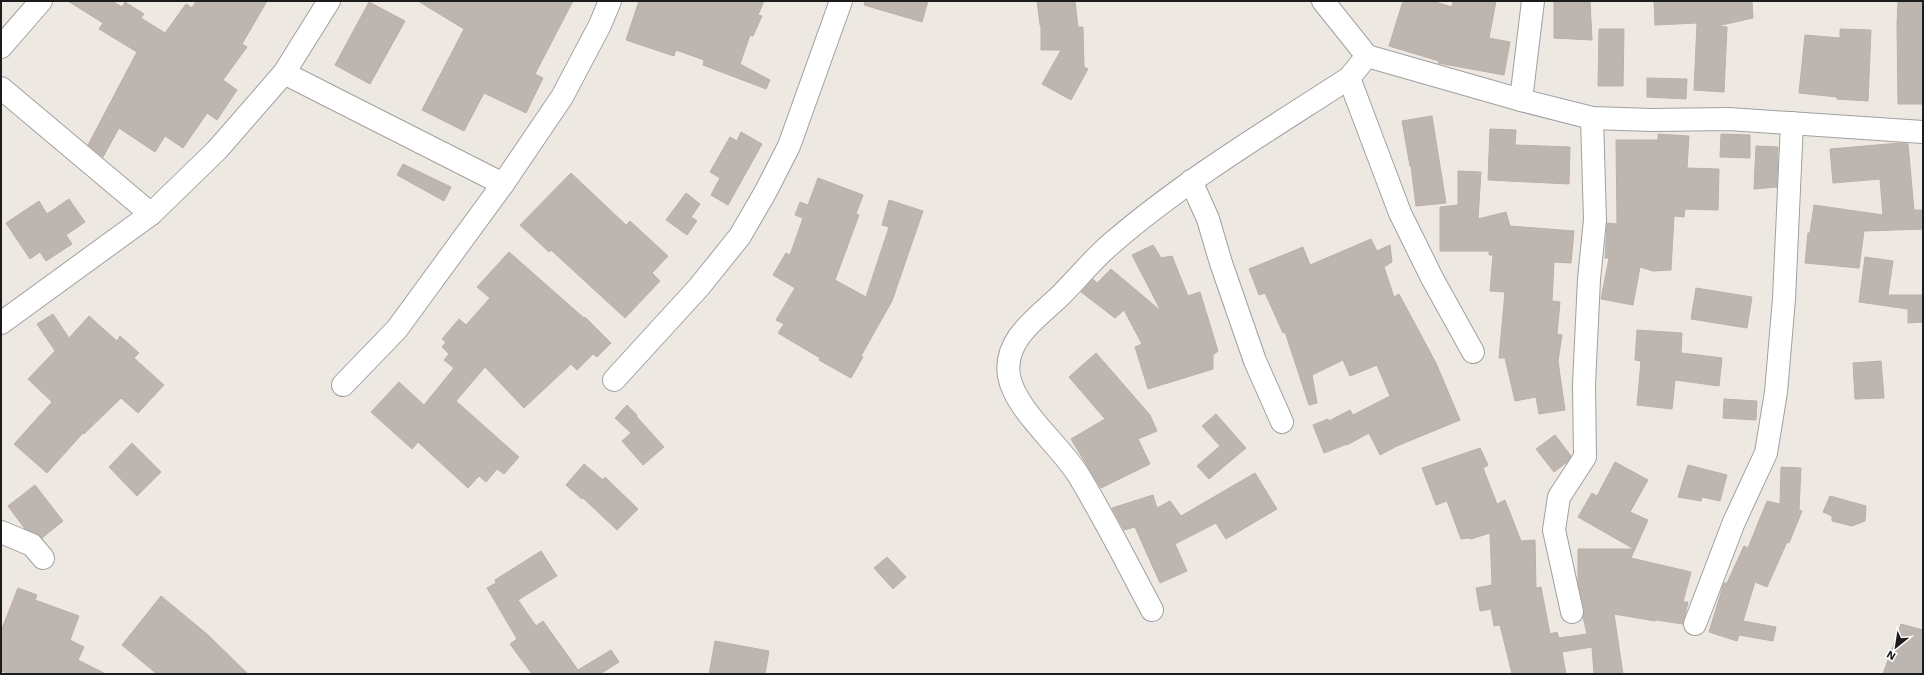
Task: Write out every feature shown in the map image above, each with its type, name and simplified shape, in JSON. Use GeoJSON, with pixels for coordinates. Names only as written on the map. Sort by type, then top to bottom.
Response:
{"type":"FeatureCollection","features":[{"type":"Feature","properties":{"kind":"street"},"geometry":{"type":"LineString","coordinates":[[1,47],[41,1]]}},
{"type":"Feature","properties":{"kind":"street"},"geometry":{"type":"LineString","coordinates":[[1,323],[151,214],[217,150],[284,73],[329,1]]}},
{"type":"Feature","properties":{"kind":"street"},"geometry":{"type":"LineString","coordinates":[[343,385],[397,329],[503,184],[562,97],[600,25],[610,1]]}},
{"type":"Feature","properties":{"kind":"street"},"geometry":{"type":"LineString","coordinates":[[614,380],[699,287],[740,236],[766,192],[789,146],[841,1]]}},
{"type":"Feature","properties":{"kind":"street"},"geometry":{"type":"LineString","coordinates":[[1323,1],[1367,56],[1521,100],[1592,118],[1652,120],[1730,119],[1923,132]]}},
{"type":"Feature","properties":{"kind":"street"},"geometry":{"type":"LineString","coordinates":[[1521,100],[1533,1]]}},
{"type":"Feature","properties":{"kind":"street"},"geometry":{"type":"LineString","coordinates":[[1152,610],[1079,475],[1060,449],[1023,406],[1010,379],[1008,366],[1010,356],[1021,333],[1060,296],[1094,259],[1113,242],[1190,181],[1349,78],[1367,56]]}},
{"type":"Feature","properties":{"kind":"street"},"geometry":{"type":"LineString","coordinates":[[284,73],[503,184]]}},
{"type":"Feature","properties":{"kind":"street"},"geometry":{"type":"LineString","coordinates":[[1349,78],[1400,213],[1432,278],[1473,352]]}},
{"type":"Feature","properties":{"kind":"street"},"geometry":{"type":"LineString","coordinates":[[1,88],[151,214]]}},
{"type":"Feature","properties":{"kind":"street"},"geometry":{"type":"LineString","coordinates":[[1572,612],[1554,530],[1559,497],[1585,457],[1584,384],[1589,279],[1595,220],[1592,118]]}},
{"type":"Feature","properties":{"kind":"street"},"geometry":{"type":"LineString","coordinates":[[1695,624],[1734,522],[1766,453],[1776,392],[1782,322],[1792,123]]}},
{"type":"Feature","properties":{"kind":"street"},"geometry":{"type":"LineString","coordinates":[[1190,181],[1208,219],[1220,263],[1255,361],[1282,422]]}},
{"type":"Feature","properties":{"kind":"street"},"geometry":{"type":"LineString","coordinates":[[1,532],[32,545],[43,558]]}},
{"type":"Feature","properties":{"kind":"building"},"geometry":{"type":"Polygon","coordinates":[[[68,1],[112,1],[122,7],[125,2],[144,14],[141,18],[165,33],[186,4],[192,8],[196,1],[267,1],[242,44],[247,47],[223,80],[237,90],[217,120],[207,113],[183,148],[165,136],[155,152],[119,128],[103,157],[88,145],[137,52],[99,29],[103,23],[68,1]]]}},
{"type":"Feature","properties":{"kind":"building"},"geometry":{"type":"Polygon","coordinates":[[[418,1],[573,1],[535,74],[543,78],[526,113],[484,93],[464,131],[422,110],[464,29],[418,1]]]}},
{"type":"Feature","properties":{"kind":"building"},"geometry":{"type":"Polygon","coordinates":[[[639,1],[764,1],[758,15],[762,16],[753,36],[750,35],[740,64],[770,80],[766,89],[703,65],[704,60],[676,50],[674,56],[626,40],[639,1]]]}},
{"type":"Feature","properties":{"kind":"building"},"geometry":{"type":"Polygon","coordinates":[[[865,1],[928,1],[922,22],[864,5],[865,1]]]}},
{"type":"Feature","properties":{"kind":"building"},"geometry":{"type":"Polygon","coordinates":[[[1037,1],[1075,1],[1078,27],[1083,27],[1084,67],[1088,69],[1071,100],[1042,84],[1061,50],[1041,50],[1041,25],[1037,1]]]}},
{"type":"Feature","properties":{"kind":"building"},"geometry":{"type":"Polygon","coordinates":[[[1403,1],[1432,1],[1452,7],[1453,1],[1496,1],[1489,38],[1510,42],[1504,75],[1438,63],[1439,61],[1389,46],[1403,1]]]}},
{"type":"Feature","properties":{"kind":"building"},"geometry":{"type":"Polygon","coordinates":[[[1554,1],[1590,1],[1592,40],[1554,38],[1554,1]]]}},
{"type":"Feature","properties":{"kind":"building"},"geometry":{"type":"Polygon","coordinates":[[[1654,1],[1752,1],[1753,18],[1717,26],[1727,27],[1724,92],[1694,90],[1697,23],[1655,25],[1654,1]]]}},
{"type":"Feature","properties":{"kind":"building"},"geometry":{"type":"Polygon","coordinates":[[[1898,1],[1923,1],[1923,104],[1898,104],[1898,1]]]}},
{"type":"Feature","properties":{"kind":"building"},"geometry":{"type":"Polygon","coordinates":[[[369,2],[405,21],[370,84],[335,65],[369,2]]]}},
{"type":"Feature","properties":{"kind":"building"},"geometry":{"type":"Polygon","coordinates":[[[1599,29],[1624,29],[1623,86],[1598,86],[1599,29]]]}},
{"type":"Feature","properties":{"kind":"building"},"geometry":{"type":"Polygon","coordinates":[[[1840,29],[1871,30],[1868,101],[1837,99],[1837,97],[1799,93],[1805,35],[1840,38],[1840,29]]]}},
{"type":"Feature","properties":{"kind":"building"},"geometry":{"type":"Polygon","coordinates":[[[1647,78],[1687,79],[1686,99],[1647,97],[1647,78]]]}},
{"type":"Feature","properties":{"kind":"building"},"geometry":{"type":"Polygon","coordinates":[[[1432,116],[1446,203],[1416,206],[1411,166],[1402,121],[1432,116]]]}},
{"type":"Feature","properties":{"kind":"building"},"geometry":{"type":"Polygon","coordinates":[[[1490,129],[1516,130],[1515,145],[1570,147],[1569,184],[1488,180],[1490,129]]]}},
{"type":"Feature","properties":{"kind":"building"},"geometry":{"type":"Polygon","coordinates":[[[741,132],[762,144],[728,205],[711,195],[720,178],[710,172],[730,137],[737,141],[741,132]]]}},
{"type":"Feature","properties":{"kind":"building"},"geometry":{"type":"Polygon","coordinates":[[[1658,134],[1689,136],[1687,168],[1719,169],[1718,210],[1685,209],[1684,217],[1674,216],[1671,270],[1653,271],[1640,267],[1633,305],[1601,299],[1609,258],[1605,258],[1607,223],[1617,224],[1616,140],[1658,140],[1658,134]]]}},
{"type":"Feature","properties":{"kind":"building"},"geometry":{"type":"Polygon","coordinates":[[[1721,134],[1750,135],[1750,158],[1720,157],[1721,134]]]}},
{"type":"Feature","properties":{"kind":"building"},"geometry":{"type":"Polygon","coordinates":[[[1900,143],[1908,144],[1914,210],[1923,210],[1923,229],[1864,231],[1859,268],[1805,263],[1808,233],[1810,233],[1814,205],[1883,215],[1880,179],[1833,183],[1830,149],[1900,143]]]}},
{"type":"Feature","properties":{"kind":"building"},"geometry":{"type":"Polygon","coordinates":[[[1756,146],[1778,147],[1777,187],[1754,189],[1756,146]]]}},
{"type":"Feature","properties":{"kind":"building"},"geometry":{"type":"Polygon","coordinates":[[[403,164],[451,187],[444,201],[397,175],[403,164]]]}},
{"type":"Feature","properties":{"kind":"building"},"geometry":{"type":"Polygon","coordinates":[[[1458,171],[1481,172],[1478,219],[1506,212],[1510,226],[1574,231],[1571,263],[1554,262],[1552,301],[1560,302],[1557,334],[1562,335],[1558,361],[1565,410],[1539,414],[1536,397],[1515,401],[1505,358],[1499,358],[1505,292],[1490,291],[1493,255],[1489,255],[1489,251],[1440,251],[1440,207],[1458,205],[1458,171]]]}},
{"type":"Feature","properties":{"kind":"building"},"geometry":{"type":"Polygon","coordinates":[[[571,173],[626,225],[630,221],[668,256],[652,273],[660,281],[625,318],[551,250],[549,252],[520,225],[571,173]]]}},
{"type":"Feature","properties":{"kind":"building"},"geometry":{"type":"Polygon","coordinates":[[[818,178],[863,195],[856,214],[859,215],[835,280],[866,297],[889,227],[882,225],[889,200],[923,211],[892,301],[861,356],[863,357],[851,378],[819,360],[820,358],[778,333],[784,324],[776,320],[795,288],[773,275],[786,253],[790,255],[803,218],[795,215],[800,202],[808,205],[818,178]]]}},
{"type":"Feature","properties":{"kind":"building"},"geometry":{"type":"Polygon","coordinates":[[[686,193],[700,204],[691,217],[697,221],[687,235],[666,220],[686,193]]]}},
{"type":"Feature","properties":{"kind":"building"},"geometry":{"type":"Polygon","coordinates":[[[69,199],[85,222],[66,235],[72,244],[46,261],[40,252],[30,259],[6,223],[39,201],[47,214],[69,199]]]}},
{"type":"Feature","properties":{"kind":"building"},"geometry":{"type":"Polygon","coordinates":[[[1371,239],[1377,251],[1390,245],[1392,262],[1384,267],[1394,297],[1399,294],[1436,363],[1460,420],[1397,446],[1380,455],[1369,433],[1347,445],[1324,453],[1313,425],[1328,419],[1329,421],[1350,410],[1353,415],[1390,396],[1377,365],[1350,376],[1343,360],[1312,375],[1317,403],[1309,405],[1285,332],[1283,333],[1265,293],[1259,295],[1249,269],[1303,247],[1310,265],[1371,239]]]}},
{"type":"Feature","properties":{"kind":"building"},"geometry":{"type":"Polygon","coordinates":[[[1153,245],[1161,258],[1172,256],[1188,296],[1200,292],[1218,351],[1213,355],[1213,369],[1148,389],[1135,347],[1142,344],[1124,310],[1115,318],[1081,292],[1093,279],[1097,283],[1111,269],[1161,311],[1132,255],[1153,245]]]}},
{"type":"Feature","properties":{"kind":"building"},"geometry":{"type":"Polygon","coordinates":[[[509,252],[584,318],[585,317],[611,343],[597,357],[593,354],[577,370],[571,364],[524,408],[485,367],[456,401],[519,457],[504,474],[497,469],[486,482],[479,476],[468,488],[418,442],[412,449],[371,412],[399,382],[424,405],[454,368],[444,360],[449,354],[442,347],[446,342],[442,339],[459,319],[466,325],[490,298],[477,287],[509,252]]]}},
{"type":"Feature","properties":{"kind":"building"},"geometry":{"type":"Polygon","coordinates":[[[1865,257],[1893,261],[1888,295],[1923,295],[1923,322],[1908,323],[1908,309],[1859,302],[1865,257]]]}},
{"type":"Feature","properties":{"kind":"building"},"geometry":{"type":"Polygon","coordinates":[[[1696,288],[1752,297],[1747,328],[1691,319],[1696,288]]]}},
{"type":"Feature","properties":{"kind":"building"},"geometry":{"type":"Polygon","coordinates":[[[53,314],[69,338],[89,316],[117,341],[120,336],[139,353],[134,358],[164,385],[138,413],[121,398],[84,434],[83,433],[47,473],[14,444],[52,402],[28,379],[55,351],[37,324],[53,314]]]}},
{"type":"Feature","properties":{"kind":"building"},"geometry":{"type":"Polygon","coordinates":[[[1637,330],[1682,333],[1681,353],[1722,358],[1719,386],[1675,380],[1672,409],[1637,405],[1641,361],[1635,360],[1637,330]]]}},
{"type":"Feature","properties":{"kind":"building"},"geometry":{"type":"Polygon","coordinates":[[[1096,353],[1150,415],[1157,431],[1138,439],[1150,464],[1101,488],[1071,439],[1105,419],[1069,377],[1096,353]]]}},
{"type":"Feature","properties":{"kind":"building"},"geometry":{"type":"Polygon","coordinates":[[[1881,361],[1884,398],[1855,399],[1853,363],[1881,361]]]}},
{"type":"Feature","properties":{"kind":"building"},"geometry":{"type":"Polygon","coordinates":[[[1724,399],[1757,401],[1756,420],[1723,418],[1724,399]]]}},
{"type":"Feature","properties":{"kind":"building"},"geometry":{"type":"Polygon","coordinates":[[[627,405],[664,447],[643,465],[622,441],[631,433],[615,418],[627,405]]]}},
{"type":"Feature","properties":{"kind":"building"},"geometry":{"type":"Polygon","coordinates":[[[1216,414],[1246,448],[1209,479],[1197,466],[1220,446],[1202,426],[1216,414]]]}},
{"type":"Feature","properties":{"kind":"building"},"geometry":{"type":"Polygon","coordinates":[[[1555,435],[1571,456],[1567,462],[1554,472],[1536,449],[1555,435]]]}},
{"type":"Feature","properties":{"kind":"building"},"geometry":{"type":"Polygon","coordinates":[[[132,443],[161,472],[137,496],[109,467],[132,443]]]}},
{"type":"Feature","properties":{"kind":"building"},"geometry":{"type":"Polygon","coordinates":[[[1480,448],[1488,465],[1483,468],[1497,504],[1505,500],[1521,541],[1535,540],[1536,588],[1541,587],[1550,634],[1557,632],[1559,638],[1587,634],[1583,617],[1584,609],[1578,582],[1578,549],[1634,549],[1578,517],[1592,493],[1597,496],[1615,462],[1648,480],[1630,512],[1648,520],[1631,558],[1691,572],[1683,602],[1688,602],[1683,624],[1614,614],[1623,674],[1594,674],[1592,647],[1562,652],[1566,674],[1512,674],[1500,625],[1494,626],[1491,609],[1480,611],[1476,588],[1492,585],[1490,533],[1471,539],[1461,539],[1447,501],[1436,505],[1422,468],[1480,448]]]}},
{"type":"Feature","properties":{"kind":"building"},"geometry":{"type":"Polygon","coordinates":[[[584,464],[603,480],[605,477],[638,509],[617,530],[583,498],[582,499],[566,485],[584,464]]]}},
{"type":"Feature","properties":{"kind":"building"},"geometry":{"type":"Polygon","coordinates":[[[1688,465],[1727,475],[1720,501],[1702,497],[1701,501],[1678,497],[1688,465]]]}},
{"type":"Feature","properties":{"kind":"building"},"geometry":{"type":"Polygon","coordinates":[[[1781,467],[1801,468],[1799,510],[1802,511],[1789,543],[1787,542],[1767,587],[1755,582],[1743,621],[1776,627],[1773,641],[1739,635],[1737,641],[1709,632],[1724,583],[1727,583],[1744,546],[1748,548],[1767,501],[1780,504],[1781,467]]]}},
{"type":"Feature","properties":{"kind":"building"},"geometry":{"type":"Polygon","coordinates":[[[1255,473],[1277,509],[1226,539],[1216,523],[1175,544],[1187,571],[1160,583],[1135,527],[1124,530],[1112,508],[1153,495],[1157,508],[1170,501],[1181,516],[1255,473]]]}},
{"type":"Feature","properties":{"kind":"building"},"geometry":{"type":"Polygon","coordinates":[[[35,485],[63,521],[42,538],[25,529],[8,506],[35,485]]]}},
{"type":"Feature","properties":{"kind":"building"},"geometry":{"type":"Polygon","coordinates":[[[1830,496],[1866,506],[1865,521],[1852,526],[1832,521],[1832,516],[1823,512],[1830,496]]]}},
{"type":"Feature","properties":{"kind":"building"},"geometry":{"type":"Polygon","coordinates":[[[541,551],[557,576],[518,600],[536,626],[543,621],[578,670],[611,650],[619,662],[600,674],[532,674],[510,644],[517,639],[487,588],[496,583],[495,580],[541,551]]]}},
{"type":"Feature","properties":{"kind":"building"},"geometry":{"type":"Polygon","coordinates":[[[887,557],[906,577],[893,589],[874,568],[887,557]]]}},
{"type":"Feature","properties":{"kind":"building"},"geometry":{"type":"Polygon","coordinates":[[[18,588],[37,595],[35,600],[79,616],[70,640],[84,647],[78,660],[106,674],[9,674],[1,671],[1,631],[18,588]]]}},
{"type":"Feature","properties":{"kind":"building"},"geometry":{"type":"Polygon","coordinates":[[[161,596],[207,634],[248,674],[157,674],[122,645],[161,596]]]}},
{"type":"Feature","properties":{"kind":"building"},"geometry":{"type":"Polygon","coordinates":[[[1901,624],[1923,630],[1923,668],[1921,674],[1883,674],[1901,624]]]}},
{"type":"Feature","properties":{"kind":"building"},"geometry":{"type":"Polygon","coordinates":[[[715,641],[769,651],[765,674],[709,674],[715,641]]]}}]}
